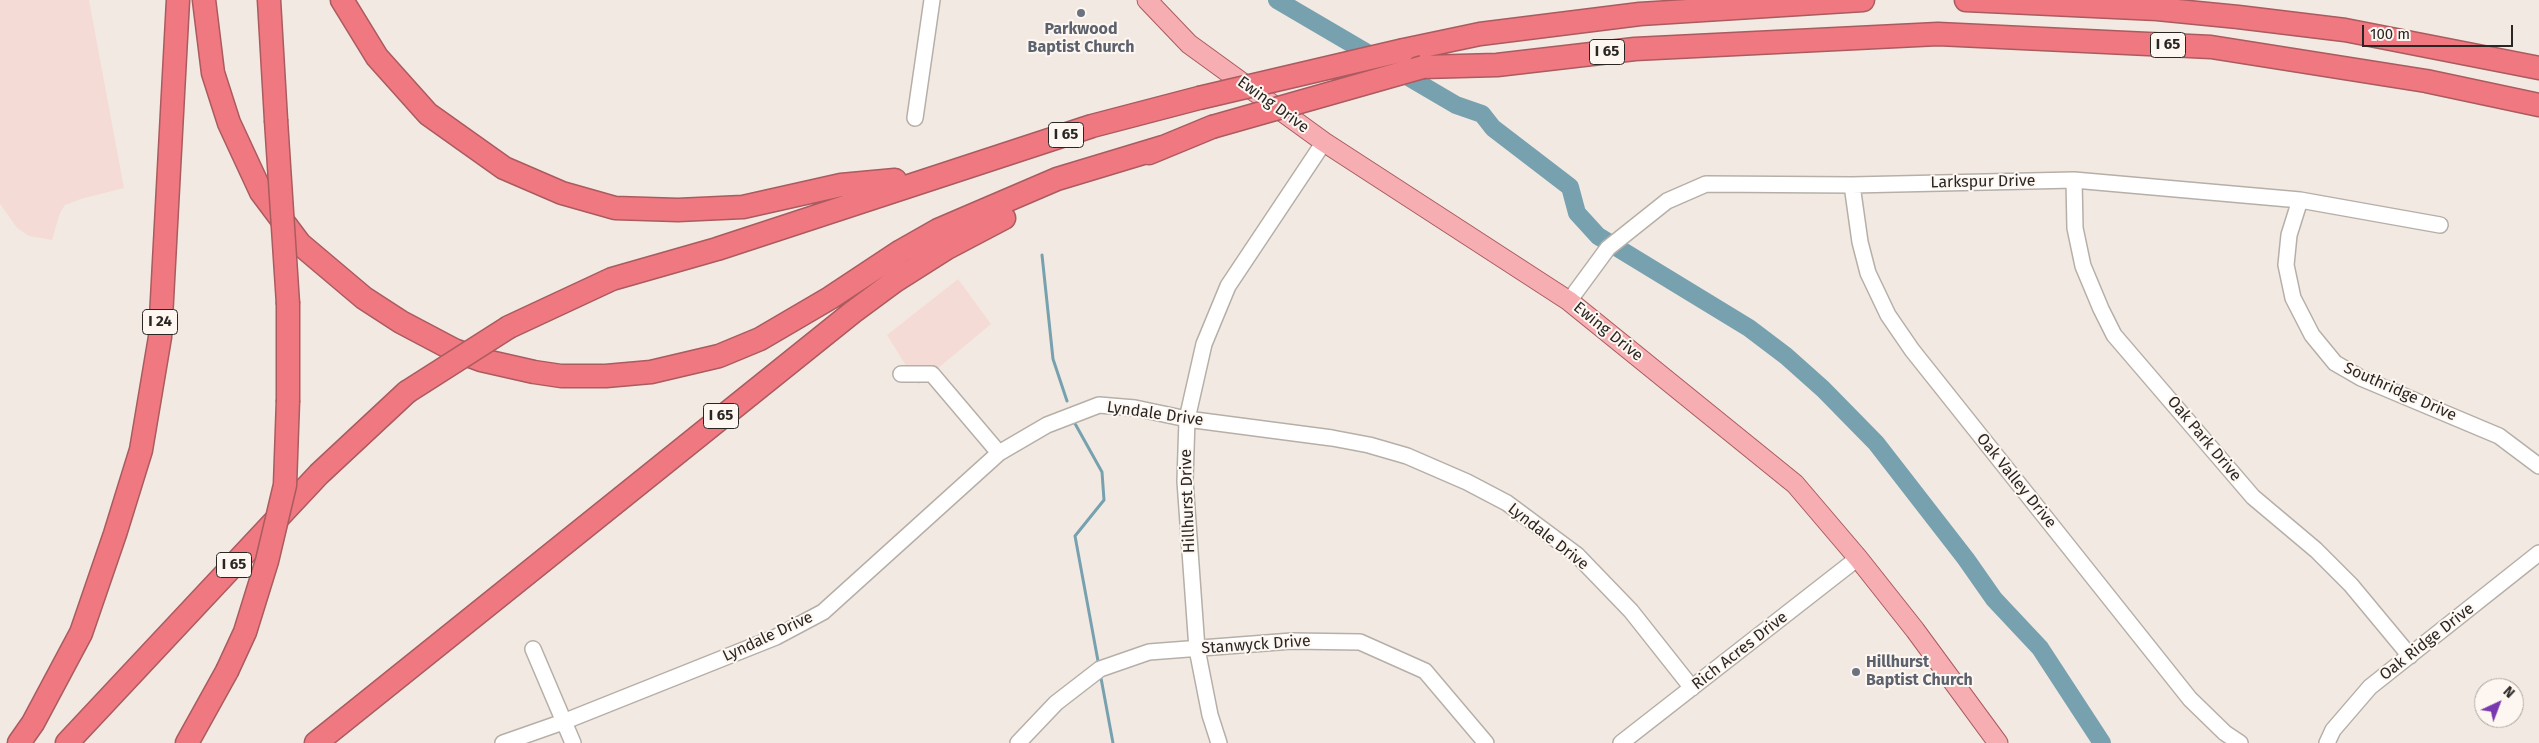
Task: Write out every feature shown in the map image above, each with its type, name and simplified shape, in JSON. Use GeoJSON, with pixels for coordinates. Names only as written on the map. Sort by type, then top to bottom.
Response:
{"type":"FeatureCollection","features":[{"type":"Feature","properties":{"kind":"highway","name":"I 24"},"geometry":{"type":"LineString","coordinates":[[19,743],[33,723],[81,633],[141,450],[160,337],[178,0]]}},
{"type":"Feature","properties":{"kind":"highway"},"geometry":{"type":"LineString","coordinates":[[204,0],[213,73],[229,123],[261,192],[300,244],[364,298],[401,322],[454,350],[480,360],[534,372],[561,376],[597,376],[651,372],[719,356],[760,339],[830,298],[901,251],[938,230],[1057,180],[1163,147]]}},
{"type":"Feature","properties":{"kind":"highway"},"geometry":{"type":"LineString","coordinates":[[187,743],[227,671],[245,632],[267,561],[286,485],[288,304],[269,0]]}},
{"type":"Feature","properties":{"kind":"highway"},"geometry":{"type":"LineString","coordinates":[[342,0],[376,57],[428,114],[504,168],[562,194],[615,208],[678,210],[743,206],[841,185],[933,177]]}},
{"type":"Feature","properties":{"kind":"highway","name":"I 65"},"geometry":{"type":"LineString","coordinates":[[67,743],[319,474],[407,392],[509,327],[612,279],[717,249],[1092,126],[1199,98],[1404,50],[1480,34],[1640,14],[1863,0]]}},
{"type":"Feature","properties":{"kind":"highway","name":"I 65"},"geometry":{"type":"LineString","coordinates":[[1966,0],[2157,8],[2238,17],[2345,30],[2539,68]]}},
{"type":"Feature","properties":{"kind":"highway","name":"I 65"},"geometry":{"type":"LineString","coordinates":[[316,743],[586,529],[721,416],[895,282],[947,248],[1034,201],[1212,127],[1423,67],[1497,66],[1635,49],[1938,34],[2211,47],[2426,81],[2539,105]]}},
{"type":"Feature","properties":{"kind":"main road","name":"Ewing Drive"},"geometry":{"type":"LineString","coordinates":[[1147,0],[1189,44],[1324,142],[1569,301],[1795,484],[1858,558],[1915,630],[1998,743]]}},
{"type":"Feature","properties":{"kind":"street"},"geometry":{"type":"LineString","coordinates":[[915,118],[932,0]]}},
{"type":"Feature","properties":{"kind":"street","name":"Hillhurst Drive"},"geometry":{"type":"LineString","coordinates":[[1219,743],[1210,715],[1197,649],[1185,481],[1187,419],[1204,344],[1228,286],[1324,142]]}},
{"type":"Feature","properties":{"kind":"street","name":"Larkspur Drive"},"geometry":{"type":"LineString","coordinates":[[1569,301],[1608,248],[1667,201],[1706,184],[1852,185],[2074,180],[2300,200],[2440,225]]}},
{"type":"Feature","properties":{"kind":"street","name":"Oak Park Drive"},"geometry":{"type":"LineString","coordinates":[[2074,180],[2075,228],[2083,266],[2114,335],[2254,497],[2316,550],[2351,586],[2410,656]]}},
{"type":"Feature","properties":{"kind":"street","name":"Oak Valley Drive"},"geometry":{"type":"LineString","coordinates":[[1852,185],[1860,242],[1868,273],[1888,316],[1912,350],[2190,699],[2225,733],[2240,743]]}},
{"type":"Feature","properties":{"kind":"street","name":"Southridge Drive"},"geometry":{"type":"LineString","coordinates":[[2300,200],[2290,235],[2286,265],[2293,298],[2312,336],[2335,363],[2361,378],[2499,436],[2539,466]]}},
{"type":"Feature","properties":{"kind":"street"},"geometry":{"type":"LineString","coordinates":[[901,374],[932,374],[999,453]]}},
{"type":"Feature","properties":{"kind":"street","name":"Lyndale Drive"},"geometry":{"type":"LineString","coordinates":[[503,743],[563,722],[776,637],[823,612],[999,453],[1047,425],[1099,406],[1134,408],[1187,419],[1332,438],[1369,445],[1407,456],[1499,499],[1577,555],[1631,611],[1692,688]]}},
{"type":"Feature","properties":{"kind":"street","name":"Oak Ridge Drive"},"geometry":{"type":"LineString","coordinates":[[2327,743],[2333,730],[2370,687],[2539,553]]}},
{"type":"Feature","properties":{"kind":"street","name":"Rich Acres Drive"},"geometry":{"type":"LineString","coordinates":[[1621,743],[1858,558]]}},
{"type":"Feature","properties":{"kind":"street","name":"Stanwyck Drive"},"geometry":{"type":"LineString","coordinates":[[1018,743],[1056,702],[1100,669],[1149,652],[1292,641],[1360,642],[1425,670],[1486,743]]}},
{"type":"Feature","properties":{"kind":"street"},"geometry":{"type":"LineString","coordinates":[[533,649],[573,743]]}},
{"type":"Feature","properties":{"kind":"shaded area"},"geometry":{"type":"Polygon","coordinates":[[[0,0],[89,0],[124,188],[65,205],[60,213],[52,240],[29,236],[17,228],[0,204],[0,0]]]}},
{"type":"Feature","properties":{"kind":"shaded area"},"geometry":{"type":"Polygon","coordinates":[[[958,279],[991,324],[918,385],[887,335],[958,279]]]}},
{"type":"Feature","properties":{"kind":"waterway"},"geometry":{"type":"LineString","coordinates":[[1277,0],[1456,105],[1482,114],[1493,128],[1570,187],[1577,213],[1598,236],[1749,328],[1786,356],[1823,389],[1876,443],[1966,559],[1994,599],[2040,648],[2102,743]]}},
{"type":"Feature","properties":{"kind":"waterway"},"geometry":{"type":"LineString","coordinates":[[1042,255],[1053,359],[1067,401]]}},
{"type":"Feature","properties":{"kind":"waterway"},"geometry":{"type":"LineString","coordinates":[[1073,420],[1102,472],[1104,500],[1075,536],[1098,661]]}},
{"type":"Feature","properties":{"kind":"waterway"},"geometry":{"type":"LineString","coordinates":[[1101,678],[1113,743]]}},
{"type":"Feature","properties":{"kind":"place","name":"Parkwood Baptist Church"},"geometry":{"type":"Point","coordinates":[1081,13]}},
{"type":"Feature","properties":{"kind":"place","name":"Hillhurst Baptist Church"},"geometry":{"type":"Point","coordinates":[1856,672]}}]}
